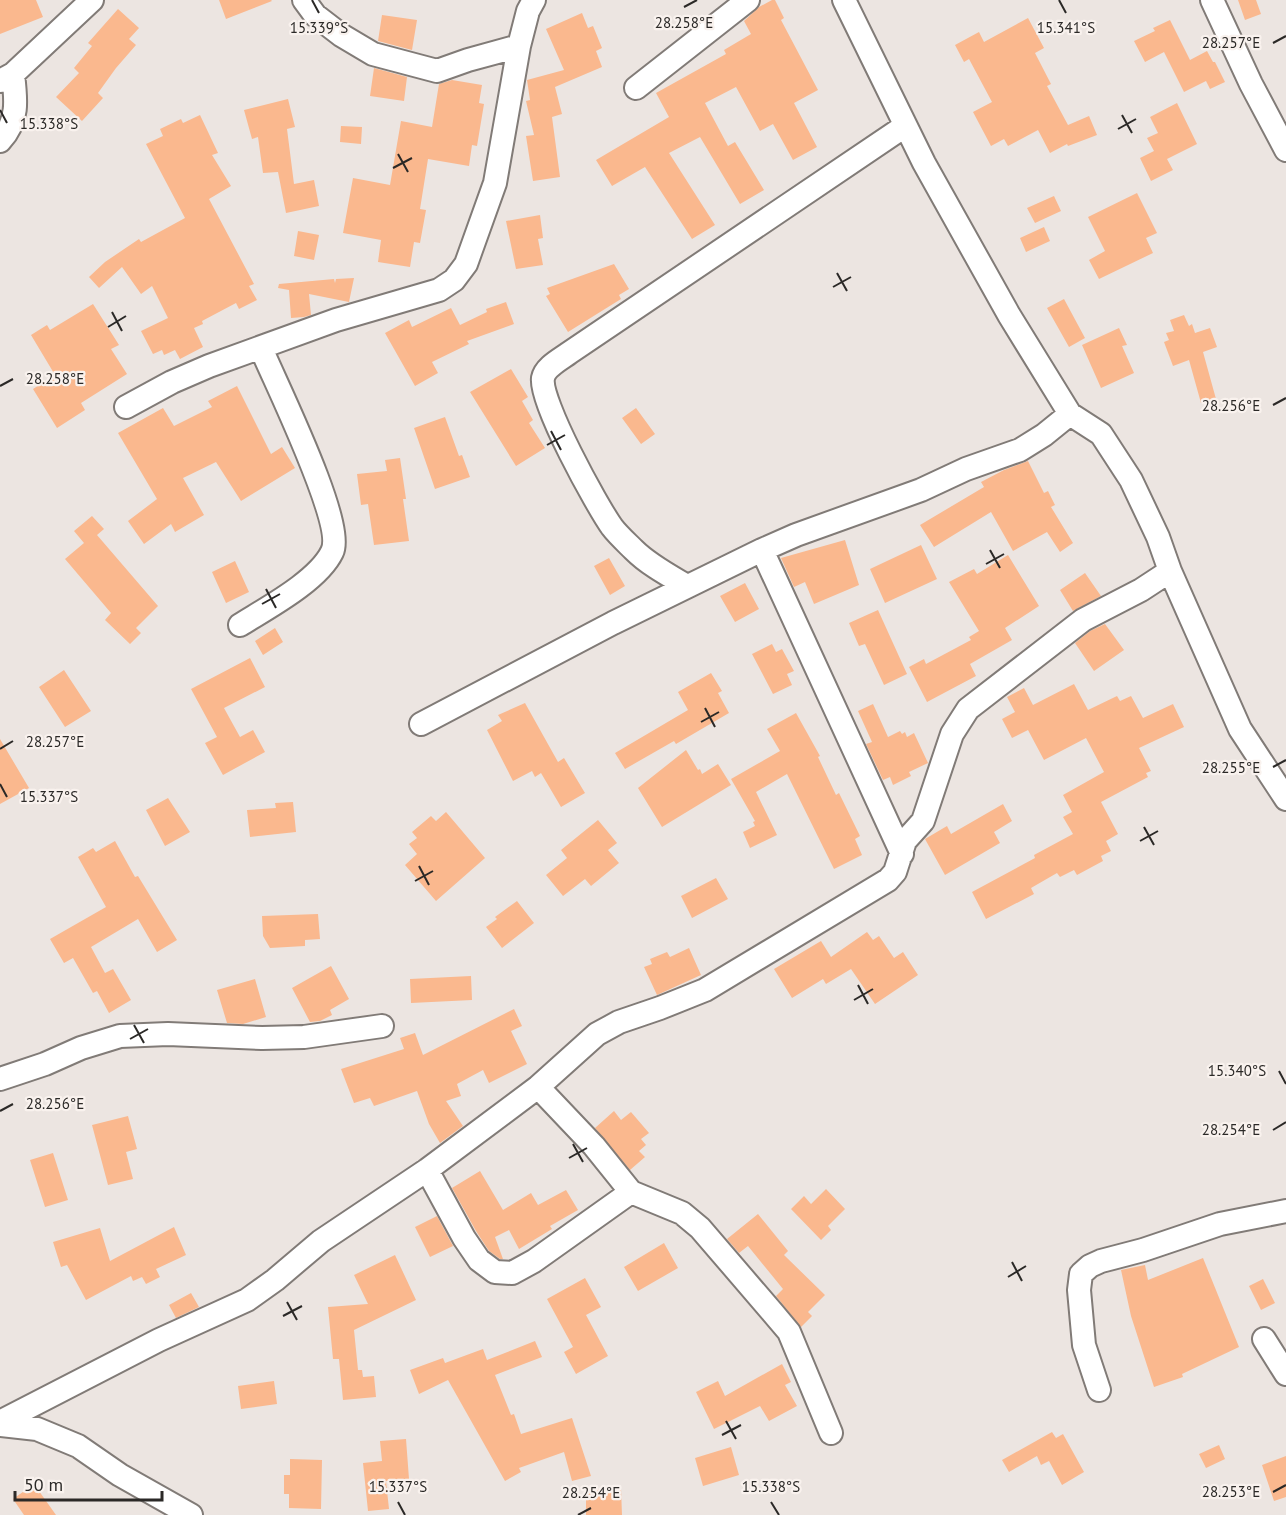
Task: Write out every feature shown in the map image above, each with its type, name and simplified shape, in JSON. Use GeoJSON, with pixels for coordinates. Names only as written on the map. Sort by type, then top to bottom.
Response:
{"type":"FeatureCollection","features":[{"type":"Feature","properties":{"kind":"street"},"geometry":{"type":"LineString","coordinates":[[0,141],[15,118],[16,100],[6,78],[92,0]]}},
{"type":"Feature","properties":{"kind":"street"},"geometry":{"type":"LineString","coordinates":[[304,0],[315,15],[341,35],[374,54],[437,71],[519,46]]}},
{"type":"Feature","properties":{"kind":"street"},"geometry":{"type":"LineString","coordinates":[[126,407],[190,374],[336,320],[439,290],[454,280],[466,264],[495,183],[519,46],[528,12],[534,0]]}},
{"type":"Feature","properties":{"kind":"street"},"geometry":{"type":"LineString","coordinates":[[636,88],[748,0]]}},
{"type":"Feature","properties":{"kind":"street"},"geometry":{"type":"LineString","coordinates":[[844,0],[924,163],[1009,315],[1070,414],[1101,434],[1131,480],[1158,537],[1170,571],[1240,729],[1286,799]]}},
{"type":"Feature","properties":{"kind":"street"},"geometry":{"type":"LineString","coordinates":[[1212,0],[1251,84],[1286,150]]}},
{"type":"Feature","properties":{"kind":"street"},"geometry":{"type":"LineString","coordinates":[[687,586],[636,552],[613,527],[574,461],[556,424],[544,389],[543,377],[550,367],[569,353],[905,126]]}},
{"type":"Feature","properties":{"kind":"street"},"geometry":{"type":"LineString","coordinates":[[240,625],[295,590],[324,566],[333,550],[333,526],[325,496],[261,348]]}},
{"type":"Feature","properties":{"kind":"street"},"geometry":{"type":"LineString","coordinates":[[421,724],[613,623],[762,550],[1020,450],[1044,435],[1070,414]]}},
{"type":"Feature","properties":{"kind":"street"},"geometry":{"type":"LineString","coordinates":[[762,550],[902,854]]}},
{"type":"Feature","properties":{"kind":"street"},"geometry":{"type":"LineString","coordinates":[[0,1423],[159,1340],[248,1300],[321,1241],[427,1170],[538,1087],[597,1034],[619,1022],[705,990],[888,880],[895,872],[905,842],[923,821],[952,734],[968,709],[1083,620],[1141,590],[1170,571]]}},
{"type":"Feature","properties":{"kind":"street"},"geometry":{"type":"LineString","coordinates":[[0,1079],[45,1064],[81,1048],[120,1036],[168,1034],[262,1038],[304,1037],[382,1026]]}},
{"type":"Feature","properties":{"kind":"street"},"geometry":{"type":"LineString","coordinates":[[538,1087],[594,1146],[631,1192],[682,1213],[691,1220],[773,1313],[789,1332],[831,1433]]}},
{"type":"Feature","properties":{"kind":"street"},"geometry":{"type":"LineString","coordinates":[[427,1170],[464,1238],[479,1260],[495,1272],[512,1273],[534,1261],[631,1192]]}},
{"type":"Feature","properties":{"kind":"street"},"geometry":{"type":"LineString","coordinates":[[1099,1390],[1084,1345],[1079,1290],[1081,1274],[1090,1266],[1101,1261],[1143,1250],[1220,1224],[1286,1210]]}},
{"type":"Feature","properties":{"kind":"street"},"geometry":{"type":"LineString","coordinates":[[1264,1339],[1286,1374]]}},
{"type":"Feature","properties":{"kind":"street"},"geometry":{"type":"LineString","coordinates":[[0,1423],[37,1429],[78,1446],[120,1475],[191,1515]]}},
{"type":"Feature","properties":{"kind":"building"},"geometry":{"type":"Polygon","coordinates":[[[0,0],[36,0],[43,17],[0,34],[0,0]]]}},
{"type":"Feature","properties":{"kind":"building"},"geometry":{"type":"Polygon","coordinates":[[[219,0],[271,0],[272,1],[226,19],[219,0]]]}},
{"type":"Feature","properties":{"kind":"building"},"geometry":{"type":"Polygon","coordinates":[[[775,0],[784,18],[781,20],[818,90],[794,103],[817,147],[793,160],[773,124],[760,131],[736,87],[705,103],[728,146],[735,142],[764,190],[740,204],[700,137],[669,153],[715,225],[692,239],[645,167],[612,186],[596,160],[669,117],[656,93],[726,54],[724,50],[751,34],[744,21],[759,7],[775,0]]]}},
{"type":"Feature","properties":{"kind":"building"},"geometry":{"type":"Polygon","coordinates":[[[1238,0],[1256,0],[1261,14],[1245,20],[1238,0]]]}},
{"type":"Feature","properties":{"kind":"building"},"geometry":{"type":"Polygon","coordinates":[[[118,9],[139,28],[129,39],[136,45],[98,93],[103,98],[82,121],[56,97],[79,73],[74,68],[92,46],[88,43],[118,9]]]}},
{"type":"Feature","properties":{"kind":"building"},"geometry":{"type":"Polygon","coordinates":[[[582,13],[588,28],[593,26],[602,48],[596,51],[602,67],[555,87],[562,114],[552,117],[560,177],[533,181],[526,136],[534,135],[526,101],[530,100],[527,80],[564,70],[546,29],[582,13]]]}},
{"type":"Feature","properties":{"kind":"building"},"geometry":{"type":"Polygon","coordinates":[[[382,15],[417,20],[412,50],[378,41],[382,15]]]}},
{"type":"Feature","properties":{"kind":"building"},"geometry":{"type":"Polygon","coordinates":[[[1028,18],[1044,48],[1035,53],[1051,84],[1047,86],[1068,125],[1089,116],[1097,135],[1068,146],[1067,144],[1050,153],[1038,130],[1008,146],[1004,139],[991,146],[973,112],[992,102],[969,59],[964,62],[955,45],[979,32],[984,42],[1028,18]]]}},
{"type":"Feature","properties":{"kind":"building"},"geometry":{"type":"Polygon","coordinates":[[[1170,20],[1190,60],[1207,51],[1225,82],[1210,89],[1206,81],[1184,92],[1164,52],[1145,62],[1134,41],[1155,31],[1153,28],[1170,20]]]}},
{"type":"Feature","properties":{"kind":"building"},"geometry":{"type":"Polygon","coordinates":[[[374,68],[407,77],[404,101],[370,96],[374,68]]]}},
{"type":"Feature","properties":{"kind":"building"},"geometry":{"type":"Polygon","coordinates":[[[452,80],[482,85],[479,103],[484,104],[477,146],[472,145],[469,166],[428,159],[420,209],[426,210],[420,243],[414,242],[410,267],[378,262],[381,240],[343,233],[353,178],[390,185],[401,121],[432,127],[439,84],[452,80]]]}},
{"type":"Feature","properties":{"kind":"building"},"geometry":{"type":"Polygon","coordinates":[[[288,99],[295,127],[287,129],[294,184],[314,180],[319,206],[286,213],[278,172],[263,173],[258,137],[252,139],[244,110],[288,99]]]}},
{"type":"Feature","properties":{"kind":"building"},"geometry":{"type":"Polygon","coordinates":[[[1177,103],[1197,144],[1167,159],[1173,170],[1151,181],[1140,158],[1154,151],[1147,138],[1158,133],[1150,117],[1177,103]]]}},
{"type":"Feature","properties":{"kind":"building"},"geometry":{"type":"Polygon","coordinates":[[[200,115],[218,153],[212,155],[231,186],[209,199],[254,284],[249,286],[257,300],[239,309],[236,303],[202,321],[203,324],[194,328],[203,347],[180,359],[175,350],[164,355],[162,350],[153,354],[141,331],[168,318],[152,286],[141,294],[122,267],[99,288],[89,277],[105,262],[139,239],[141,242],[185,218],[146,144],[163,136],[160,129],[181,119],[183,123],[200,115]]]}},
{"type":"Feature","properties":{"kind":"building"},"geometry":{"type":"Polygon","coordinates":[[[341,126],[362,127],[361,144],[340,142],[341,126]]]}},
{"type":"Feature","properties":{"kind":"building"},"geometry":{"type":"Polygon","coordinates":[[[1137,193],[1157,233],[1146,238],[1153,253],[1099,279],[1089,260],[1105,251],[1088,217],[1137,193]]]}},
{"type":"Feature","properties":{"kind":"building"},"geometry":{"type":"Polygon","coordinates":[[[1054,196],[1061,211],[1035,223],[1027,208],[1054,196]]]}},
{"type":"Feature","properties":{"kind":"building"},"geometry":{"type":"Polygon","coordinates":[[[540,215],[543,238],[538,239],[543,265],[516,269],[506,221],[540,215]]]}},
{"type":"Feature","properties":{"kind":"building"},"geometry":{"type":"Polygon","coordinates":[[[1044,227],[1050,241],[1026,252],[1020,238],[1044,227]]]}},
{"type":"Feature","properties":{"kind":"building"},"geometry":{"type":"Polygon","coordinates":[[[298,231],[319,235],[314,260],[294,256],[298,231]]]}},
{"type":"Feature","properties":{"kind":"building"},"geometry":{"type":"Polygon","coordinates":[[[614,264],[629,289],[619,295],[621,299],[568,332],[546,296],[550,294],[547,288],[614,264]]]}},
{"type":"Feature","properties":{"kind":"building"},"geometry":{"type":"Polygon","coordinates":[[[354,278],[349,302],[309,294],[311,315],[304,317],[291,318],[289,290],[278,288],[279,284],[334,279],[335,283],[336,279],[354,278]]]}},
{"type":"Feature","properties":{"kind":"building"},"geometry":{"type":"Polygon","coordinates":[[[1064,299],[1085,338],[1069,347],[1047,308],[1064,299]]]}},
{"type":"Feature","properties":{"kind":"building"},"geometry":{"type":"Polygon","coordinates":[[[506,302],[514,324],[467,341],[469,344],[432,362],[438,373],[415,386],[385,333],[409,320],[412,327],[451,308],[460,325],[487,312],[486,309],[506,302]]]}},
{"type":"Feature","properties":{"kind":"building"},"geometry":{"type":"Polygon","coordinates":[[[93,304],[119,345],[111,349],[127,374],[81,403],[85,410],[57,428],[33,389],[55,375],[31,335],[47,325],[50,330],[93,304]]]}},
{"type":"Feature","properties":{"kind":"building"},"geometry":{"type":"Polygon","coordinates":[[[1184,315],[1189,326],[1192,324],[1195,333],[1210,328],[1217,347],[1203,352],[1216,399],[1201,403],[1189,360],[1173,366],[1164,342],[1169,340],[1166,333],[1174,331],[1170,320],[1184,315]]]}},
{"type":"Feature","properties":{"kind":"building"},"geometry":{"type":"Polygon","coordinates":[[[1119,328],[1127,345],[1122,346],[1134,373],[1101,388],[1082,345],[1119,328]]]}},
{"type":"Feature","properties":{"kind":"building"},"geometry":{"type":"Polygon","coordinates":[[[511,369],[528,397],[522,401],[533,420],[529,423],[545,448],[516,466],[470,392],[511,369]]]}},
{"type":"Feature","properties":{"kind":"building"},"geometry":{"type":"Polygon","coordinates":[[[237,386],[271,454],[282,447],[295,468],[241,501],[216,462],[183,478],[204,515],[175,532],[171,524],[144,544],[128,521],[157,499],[118,433],[163,408],[174,426],[212,407],[208,401],[237,386]]]}},
{"type":"Feature","properties":{"kind":"building"},"geometry":{"type":"Polygon","coordinates":[[[636,408],[655,434],[641,444],[622,418],[636,408]]]}},
{"type":"Feature","properties":{"kind":"building"},"geometry":{"type":"Polygon","coordinates":[[[445,417],[459,456],[462,455],[470,477],[435,489],[414,428],[445,417]]]}},
{"type":"Feature","properties":{"kind":"building"},"geometry":{"type":"Polygon","coordinates":[[[400,458],[409,541],[374,545],[368,504],[361,505],[357,474],[387,471],[385,460],[400,458]]]}},
{"type":"Feature","properties":{"kind":"building"},"geometry":{"type":"Polygon","coordinates":[[[1028,461],[1044,493],[1048,491],[1055,505],[1051,507],[1073,543],[1060,552],[1047,532],[1013,551],[991,512],[934,547],[920,525],[984,487],[981,482],[1028,461]]]}},
{"type":"Feature","properties":{"kind":"building"},"geometry":{"type":"Polygon","coordinates":[[[92,516],[104,529],[97,535],[158,606],[136,628],[141,633],[130,644],[105,620],[111,613],[65,559],[84,543],[74,531],[92,516]]]}},
{"type":"Feature","properties":{"kind":"building"},"geometry":{"type":"Polygon","coordinates":[[[845,540],[859,585],[814,604],[805,582],[794,587],[781,558],[845,540]]]}},
{"type":"Feature","properties":{"kind":"building"},"geometry":{"type":"Polygon","coordinates":[[[921,545],[937,579],[885,603],[870,569],[921,545]]]}},
{"type":"Feature","properties":{"kind":"building"},"geometry":{"type":"Polygon","coordinates":[[[1008,555],[1039,606],[1005,628],[1012,640],[970,664],[976,676],[927,702],[909,667],[924,659],[926,664],[971,640],[969,637],[979,631],[949,582],[974,569],[977,574],[1008,555]]]}},
{"type":"Feature","properties":{"kind":"building"},"geometry":{"type":"Polygon","coordinates":[[[609,558],[625,586],[610,595],[594,566],[609,558]]]}},
{"type":"Feature","properties":{"kind":"building"},"geometry":{"type":"Polygon","coordinates":[[[235,561],[249,592],[226,603],[212,572],[235,561]]]}},
{"type":"Feature","properties":{"kind":"building"},"geometry":{"type":"Polygon","coordinates":[[[1085,573],[1101,596],[1073,611],[1060,590],[1085,573]]]}},
{"type":"Feature","properties":{"kind":"building"},"geometry":{"type":"Polygon","coordinates":[[[745,583],[759,609],[735,622],[720,596],[745,583]]]}},
{"type":"Feature","properties":{"kind":"building"},"geometry":{"type":"Polygon","coordinates":[[[878,610],[907,674],[884,685],[865,644],[859,646],[849,623],[878,610]]]}},
{"type":"Feature","properties":{"kind":"building"},"geometry":{"type":"Polygon","coordinates":[[[1105,624],[1124,650],[1094,671],[1075,643],[1090,631],[1105,624]]]}},
{"type":"Feature","properties":{"kind":"building"},"geometry":{"type":"Polygon","coordinates":[[[275,628],[283,642],[263,655],[255,641],[275,628]]]}},
{"type":"Feature","properties":{"kind":"building"},"geometry":{"type":"Polygon","coordinates":[[[772,644],[776,652],[782,649],[794,671],[787,674],[792,685],[773,694],[752,654],[772,644]]]}},
{"type":"Feature","properties":{"kind":"building"},"geometry":{"type":"Polygon","coordinates":[[[250,658],[265,687],[224,708],[240,737],[253,730],[265,752],[223,775],[205,743],[217,737],[191,689],[250,658]]]}},
{"type":"Feature","properties":{"kind":"building"},"geometry":{"type":"Polygon","coordinates":[[[64,670],[91,711],[65,727],[39,687],[64,670]]]}},
{"type":"Feature","properties":{"kind":"building"},"geometry":{"type":"Polygon","coordinates":[[[711,673],[722,691],[718,693],[729,713],[676,744],[674,741],[625,769],[615,753],[688,710],[678,692],[711,673]]]}},
{"type":"Feature","properties":{"kind":"building"},"geometry":{"type":"Polygon","coordinates":[[[1074,684],[1088,710],[1117,696],[1120,701],[1131,696],[1143,718],[1173,704],[1184,727],[1139,748],[1151,771],[1146,773],[1148,777],[1101,802],[1118,834],[1106,841],[1111,851],[1101,856],[1103,861],[1077,875],[1074,870],[1060,877],[1057,873],[1031,888],[1034,894],[986,919],[972,892],[1035,858],[1034,855],[1073,834],[1063,817],[1072,812],[1063,795],[1104,772],[1086,738],[1044,760],[1028,730],[1012,738],[1002,719],[1015,712],[1007,697],[1024,688],[1033,705],[1074,684]]]}},
{"type":"Feature","properties":{"kind":"building"},"geometry":{"type":"Polygon","coordinates":[[[525,703],[558,762],[564,758],[585,793],[561,807],[541,773],[535,777],[532,771],[513,781],[487,730],[502,721],[498,715],[525,703]]]}},
{"type":"Feature","properties":{"kind":"building"},"geometry":{"type":"Polygon","coordinates":[[[873,704],[888,737],[900,731],[902,734],[905,732],[907,737],[914,733],[928,763],[909,772],[911,776],[893,785],[890,777],[883,780],[866,744],[872,742],[858,711],[873,704]]]}},
{"type":"Feature","properties":{"kind":"building"},"geometry":{"type":"Polygon","coordinates":[[[796,713],[820,756],[818,757],[836,795],[839,793],[860,836],[855,839],[862,855],[834,869],[787,774],[756,792],[777,835],[750,848],[743,832],[755,826],[753,822],[755,821],[731,779],[780,751],[767,729],[796,713]]]}},
{"type":"Feature","properties":{"kind":"building"},"geometry":{"type":"Polygon","coordinates":[[[0,739],[29,788],[0,804],[0,739]]]}},
{"type":"Feature","properties":{"kind":"building"},"geometry":{"type":"Polygon","coordinates":[[[686,750],[702,774],[718,764],[731,785],[662,827],[638,788],[686,750]]]}},
{"type":"Feature","properties":{"kind":"building"},"geometry":{"type":"Polygon","coordinates":[[[168,798],[190,832],[165,846],[146,810],[168,798]]]}},
{"type":"Feature","properties":{"kind":"building"},"geometry":{"type":"Polygon","coordinates":[[[293,802],[296,832],[250,837],[247,810],[276,808],[275,803],[293,802]]]}},
{"type":"Feature","properties":{"kind":"building"},"geometry":{"type":"Polygon","coordinates":[[[1003,804],[1012,821],[994,832],[1000,843],[945,875],[925,839],[947,826],[951,834],[1003,804]]]}},
{"type":"Feature","properties":{"kind":"building"},"geometry":{"type":"Polygon","coordinates":[[[446,812],[485,858],[436,901],[405,865],[417,854],[409,844],[417,838],[412,832],[431,816],[436,821],[446,812]]]}},
{"type":"Feature","properties":{"kind":"building"},"geometry":{"type":"Polygon","coordinates":[[[598,820],[617,843],[608,850],[619,863],[591,886],[585,879],[563,896],[546,875],[567,858],[561,850],[598,820]]]}},
{"type":"Feature","properties":{"kind":"building"},"geometry":{"type":"Polygon","coordinates":[[[115,841],[135,877],[138,876],[177,940],[157,952],[138,919],[91,947],[105,973],[113,969],[131,1000],[109,1013],[97,991],[93,993],[73,958],[64,963],[50,939],[106,907],[78,857],[93,848],[96,852],[115,841]]]}},
{"type":"Feature","properties":{"kind":"building"},"geometry":{"type":"Polygon","coordinates":[[[716,878],[728,899],[692,918],[681,896],[716,878]]]}},
{"type":"Feature","properties":{"kind":"building"},"geometry":{"type":"Polygon","coordinates":[[[517,901],[534,923],[502,948],[486,927],[497,919],[495,917],[517,901]]]}},
{"type":"Feature","properties":{"kind":"building"},"geometry":{"type":"Polygon","coordinates":[[[318,914],[320,939],[305,940],[305,946],[270,948],[263,936],[262,916],[318,914]]]}},
{"type":"Feature","properties":{"kind":"building"},"geometry":{"type":"Polygon","coordinates":[[[867,932],[873,940],[879,936],[894,958],[903,952],[918,975],[875,1004],[851,969],[826,984],[823,979],[792,998],[774,969],[821,941],[831,957],[867,932]]]}},
{"type":"Feature","properties":{"kind":"building"},"geometry":{"type":"Polygon","coordinates":[[[689,948],[701,975],[657,995],[644,967],[652,964],[650,959],[667,952],[670,957],[689,948]]]}},
{"type":"Feature","properties":{"kind":"building"},"geometry":{"type":"Polygon","coordinates":[[[331,966],[349,999],[330,1010],[332,1015],[320,1021],[310,1022],[292,988],[331,966]]]}},
{"type":"Feature","properties":{"kind":"building"},"geometry":{"type":"Polygon","coordinates":[[[471,976],[472,1000],[411,1003],[410,979],[471,976]]]}},
{"type":"Feature","properties":{"kind":"building"},"geometry":{"type":"Polygon","coordinates":[[[255,979],[266,1017],[243,1024],[227,1023],[217,990],[255,979]]]}},
{"type":"Feature","properties":{"kind":"building"},"geometry":{"type":"Polygon","coordinates":[[[514,1009],[522,1026],[511,1031],[527,1064],[489,1083],[483,1070],[457,1084],[461,1096],[446,1101],[463,1126],[440,1143],[429,1124],[417,1091],[374,1106],[370,1098],[354,1103],[341,1069],[404,1049],[400,1038],[415,1033],[423,1055],[514,1009]]]}},
{"type":"Feature","properties":{"kind":"building"},"geometry":{"type":"Polygon","coordinates":[[[614,1111],[621,1120],[631,1112],[649,1133],[641,1139],[646,1145],[639,1151],[645,1157],[630,1170],[595,1128],[614,1111]]]}},
{"type":"Feature","properties":{"kind":"building"},"geometry":{"type":"Polygon","coordinates":[[[128,1116],[137,1149],[126,1152],[133,1179],[108,1185],[92,1125],[128,1116]]]}},
{"type":"Feature","properties":{"kind":"building"},"geometry":{"type":"Polygon","coordinates":[[[53,1153],[68,1200],[45,1207],[30,1160],[53,1153]]]}},
{"type":"Feature","properties":{"kind":"building"},"geometry":{"type":"Polygon","coordinates":[[[480,1171],[503,1210],[531,1193],[538,1205],[566,1190],[578,1210],[550,1226],[552,1229],[519,1249],[509,1230],[495,1237],[503,1259],[500,1259],[489,1251],[452,1188],[480,1171]]]}},
{"type":"Feature","properties":{"kind":"building"},"geometry":{"type":"Polygon","coordinates":[[[826,1189],[845,1209],[828,1226],[831,1230],[821,1240],[791,1209],[804,1196],[811,1204],[826,1189]]]}},
{"type":"Feature","properties":{"kind":"building"},"geometry":{"type":"Polygon","coordinates":[[[758,1214],[788,1251],[784,1255],[825,1295],[808,1312],[812,1316],[801,1327],[776,1296],[783,1289],[748,1246],[739,1253],[727,1239],[758,1214]]]}},
{"type":"Feature","properties":{"kind":"building"},"geometry":{"type":"Polygon","coordinates":[[[437,1216],[453,1246],[430,1257],[415,1227],[437,1216]]]}},
{"type":"Feature","properties":{"kind":"building"},"geometry":{"type":"Polygon","coordinates":[[[174,1227],[186,1255],[156,1269],[160,1277],[146,1284],[142,1277],[133,1281],[131,1276],[86,1300],[67,1265],[61,1267],[53,1242],[100,1228],[110,1261],[174,1227]]]}},
{"type":"Feature","properties":{"kind":"building"},"geometry":{"type":"Polygon","coordinates":[[[664,1243],[678,1268],[638,1291],[624,1267],[664,1243]]]}},
{"type":"Feature","properties":{"kind":"building"},"geometry":{"type":"Polygon","coordinates":[[[395,1255],[416,1300],[354,1330],[358,1370],[362,1370],[363,1377],[374,1376],[376,1397],[343,1400],[339,1359],[333,1359],[328,1307],[368,1304],[354,1275],[395,1255]]]}},
{"type":"Feature","properties":{"kind":"building"},"geometry":{"type":"Polygon","coordinates":[[[1203,1258],[1239,1347],[1182,1374],[1183,1377],[1154,1387],[1131,1316],[1121,1270],[1145,1265],[1148,1280],[1203,1258]]]}},
{"type":"Feature","properties":{"kind":"building"},"geometry":{"type":"Polygon","coordinates":[[[585,1278],[601,1307],[586,1315],[608,1356],[576,1374],[564,1352],[573,1347],[547,1299],[585,1278]]]}},
{"type":"Feature","properties":{"kind":"building"},"geometry":{"type":"Polygon","coordinates":[[[1263,1279],[1275,1303],[1261,1310],[1249,1286],[1263,1279]]]}},
{"type":"Feature","properties":{"kind":"building"},"geometry":{"type":"Polygon","coordinates":[[[191,1293],[199,1307],[176,1318],[169,1305],[191,1293]]]}},
{"type":"Feature","properties":{"kind":"building"},"geometry":{"type":"Polygon","coordinates":[[[535,1341],[542,1357],[495,1375],[511,1415],[514,1414],[521,1434],[572,1418],[591,1476],[572,1481],[564,1452],[519,1468],[521,1472],[505,1481],[448,1380],[419,1394],[410,1370],[443,1358],[445,1363],[483,1349],[487,1360],[535,1341]]]}},
{"type":"Feature","properties":{"kind":"building"},"geometry":{"type":"Polygon","coordinates":[[[782,1364],[791,1382],[785,1385],[797,1406],[769,1421],[760,1406],[714,1429],[696,1392],[718,1381],[725,1396],[782,1364]]]}},
{"type":"Feature","properties":{"kind":"building"},"geometry":{"type":"Polygon","coordinates":[[[274,1381],[277,1404],[241,1409],[238,1386],[274,1381]]]}},
{"type":"Feature","properties":{"kind":"building"},"geometry":{"type":"Polygon","coordinates":[[[1052,1432],[1056,1438],[1063,1434],[1084,1472],[1062,1485],[1049,1461],[1041,1465],[1037,1456],[1009,1472],[1002,1460],[1052,1432]]]}},
{"type":"Feature","properties":{"kind":"building"},"geometry":{"type":"Polygon","coordinates":[[[406,1439],[409,1479],[386,1481],[389,1509],[368,1511],[363,1463],[382,1461],[380,1441],[406,1439]]]}},
{"type":"Feature","properties":{"kind":"building"},"geometry":{"type":"Polygon","coordinates":[[[1219,1445],[1225,1459],[1206,1468],[1199,1454],[1219,1445]]]}},
{"type":"Feature","properties":{"kind":"building"},"geometry":{"type":"Polygon","coordinates":[[[731,1447],[739,1475],[703,1486],[695,1458],[731,1447]]]}},
{"type":"Feature","properties":{"kind":"building"},"geometry":{"type":"Polygon","coordinates":[[[1286,1456],[1286,1497],[1274,1501],[1262,1465],[1286,1456]]]}},
{"type":"Feature","properties":{"kind":"building"},"geometry":{"type":"Polygon","coordinates":[[[290,1459],[322,1460],[321,1509],[289,1508],[289,1494],[284,1494],[284,1475],[290,1475],[290,1459]]]}},
{"type":"Feature","properties":{"kind":"building"},"geometry":{"type":"Polygon","coordinates":[[[34,1484],[56,1515],[24,1515],[13,1499],[34,1484]]]}},
{"type":"Feature","properties":{"kind":"building"},"geometry":{"type":"Polygon","coordinates":[[[621,1489],[622,1515],[586,1515],[586,1490],[621,1489]]]}}]}
